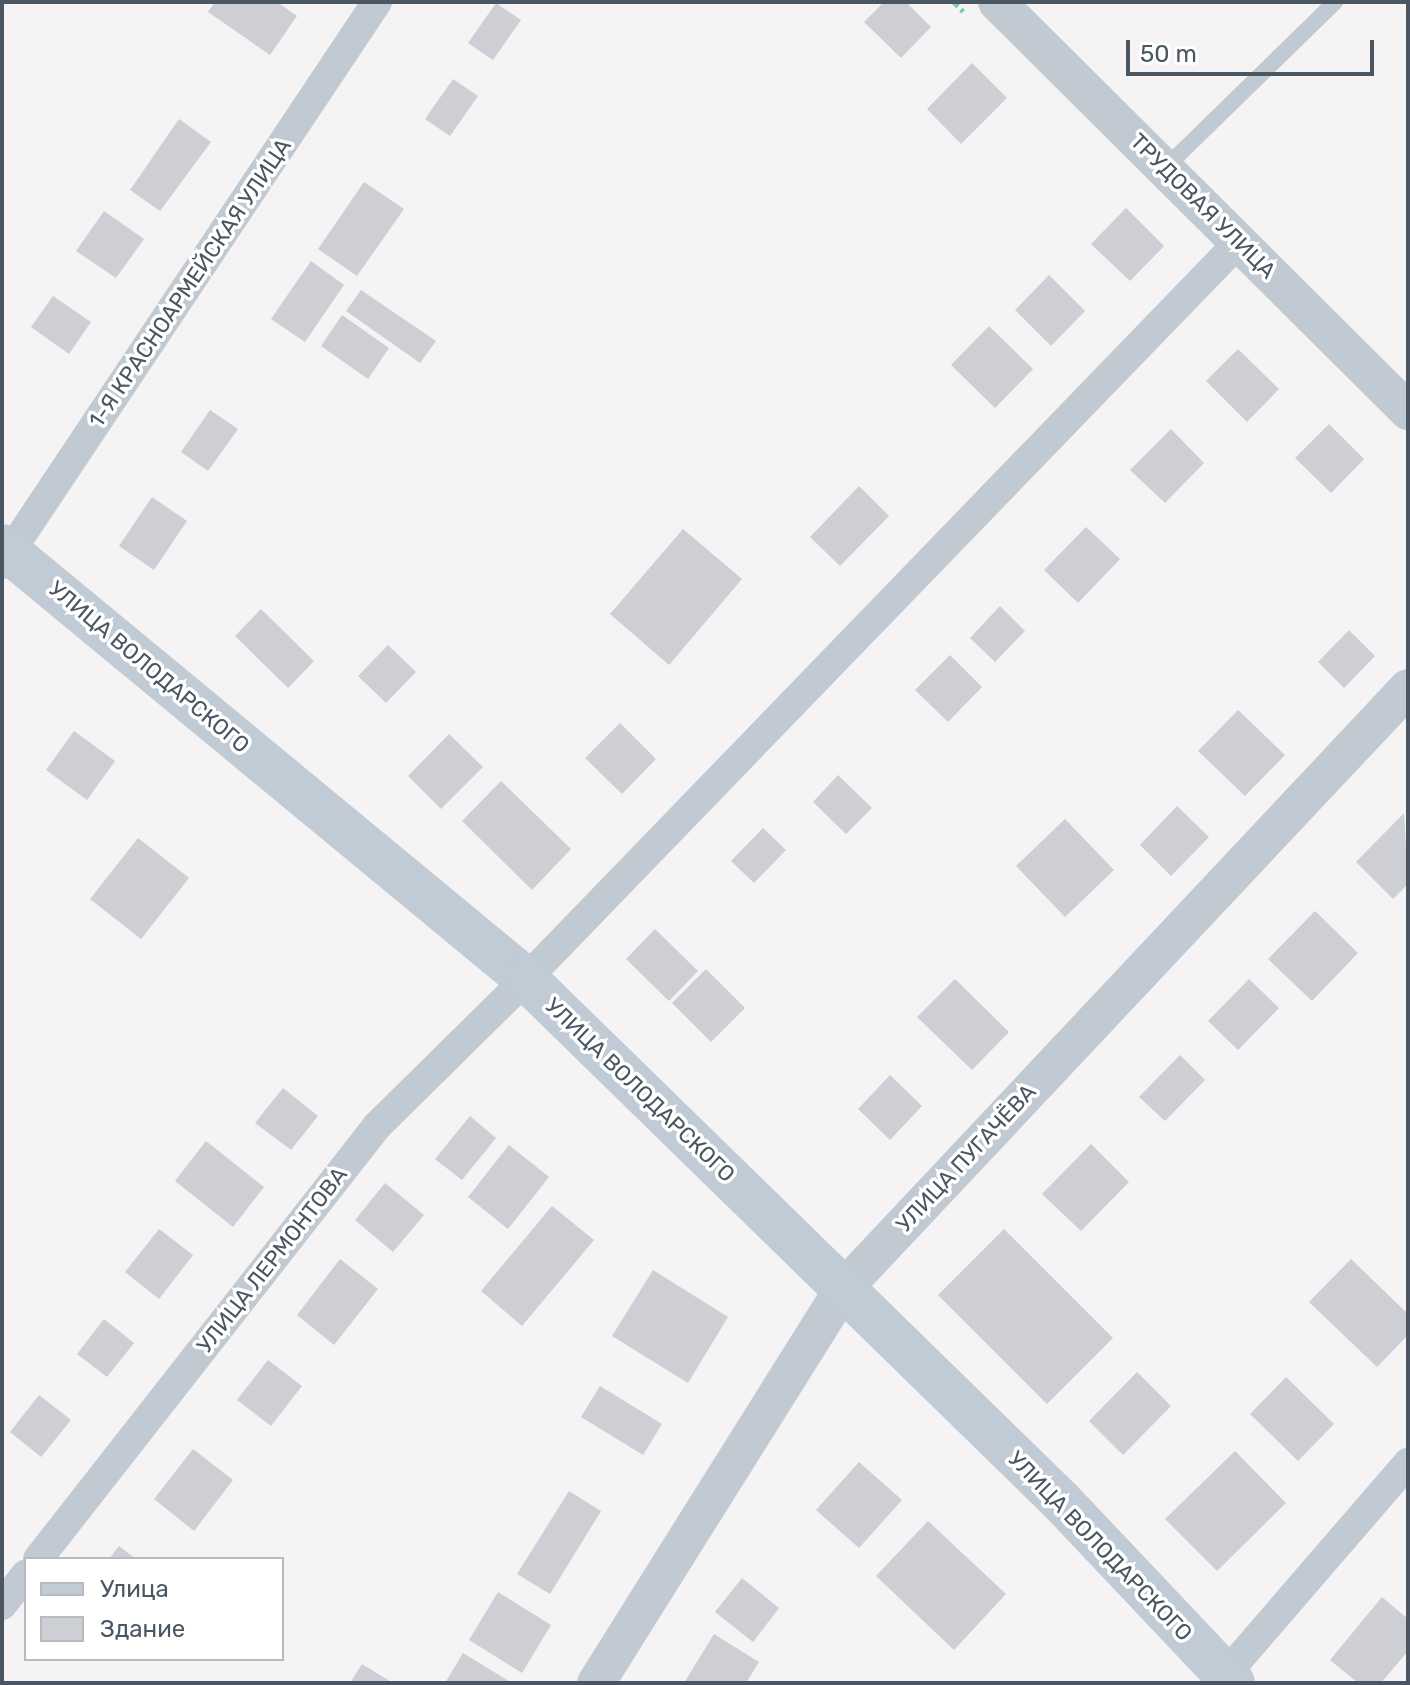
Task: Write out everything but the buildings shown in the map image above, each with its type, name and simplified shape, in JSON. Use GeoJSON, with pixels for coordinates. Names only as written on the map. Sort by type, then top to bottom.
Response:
{"type":"FeatureCollection","features":[{"type":"Feature","properties":{"kind":"main road","name":"УЛИЦА ВОЛОДАРСКОГО"},"geometry":{"type":"LineString","coordinates":[[5,554],[526,979],[1061,1501],[1225,1680]]}},
{"type":"Feature","properties":{"kind":"street","name":"1-Я КРАСНОАРМЕЙСКАЯ УЛИЦА"},"geometry":{"type":"LineString","coordinates":[[5,554],[377,2]]}},
{"type":"Feature","properties":{"kind":"street","name":"ТРУДОВАЯ УЛИЦА"},"geometry":{"type":"LineString","coordinates":[[997,2],[1408,411]]}},
{"type":"Feature","properties":{"kind":"street","name":"УЛИЦА ЛЕРМОНТОВА"},"geometry":{"type":"LineString","coordinates":[[40,1557],[377,1126],[526,979],[1239,242]]}},
{"type":"Feature","properties":{"kind":"street","name":"УЛИЦА ПУГАЧЁВА"},"geometry":{"type":"LineString","coordinates":[[596,1683],[844,1288],[1408,688]]}},
{"type":"Feature","properties":{"kind":"street"},"geometry":{"type":"LineString","coordinates":[[1225,1680],[1408,1463]]}},
{"type":"Feature","properties":{"kind":"street"},"geometry":{"type":"LineString","coordinates":[[2,1605],[24,1577]]}},
{"type":"Feature","properties":{"kind":"lane"},"geometry":{"type":"LineString","coordinates":[[1165,168],[1335,2]]}}]}
